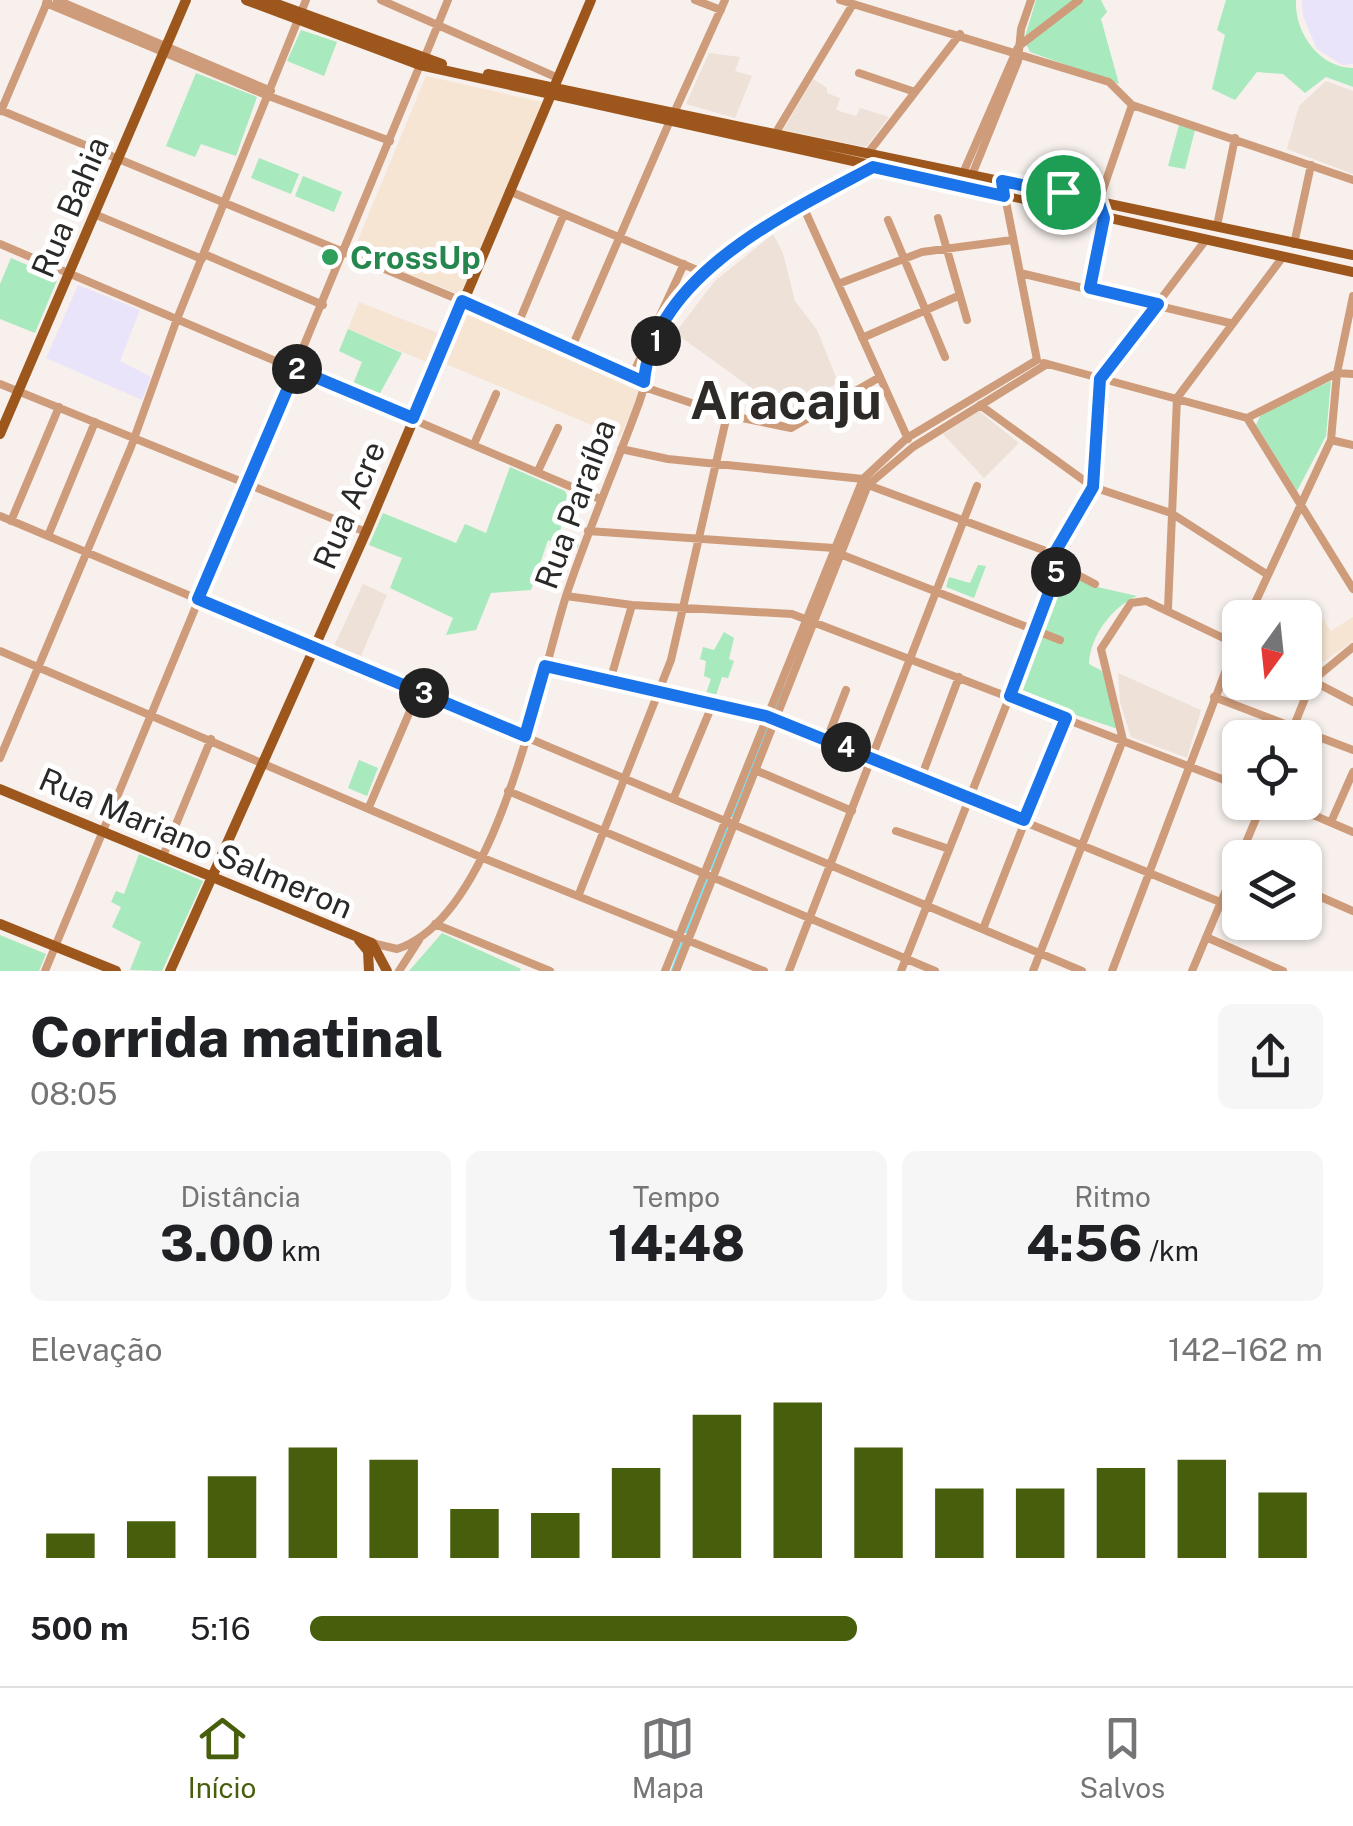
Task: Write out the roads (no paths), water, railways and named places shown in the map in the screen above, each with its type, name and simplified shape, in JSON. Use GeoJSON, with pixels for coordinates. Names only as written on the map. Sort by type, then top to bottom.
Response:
{"type":"FeatureCollection","features":[{"type":"Feature","properties":{"kind":"main road","name":"Rua Bahia"},"geometry":{"type":"LineString","coordinates":[[0,434],[186,0]]}},
{"type":"Feature","properties":{"kind":"main road"},"geometry":{"type":"LineString","coordinates":[[246,0],[422,62],[554,87],[873,167],[1353,272]]}},
{"type":"Feature","properties":{"kind":"main road"},"geometry":{"type":"LineString","coordinates":[[266,0],[299,17]]}},
{"type":"Feature","properties":{"kind":"main road","name":"Rua Acre"},"geometry":{"type":"LineString","coordinates":[[170,971],[366,532],[590,0]]}},
{"type":"Feature","properties":{"kind":"main road"},"geometry":{"type":"LineString","coordinates":[[672,118],[868,152],[1353,255]]}},
{"type":"Feature","properties":{"kind":"main road","name":"Rua Mariano Salmeron"},"geometry":{"type":"LineString","coordinates":[[0,789],[372,943]]}},
{"type":"Feature","properties":{"kind":"main road"},"geometry":{"type":"LineString","coordinates":[[0,924],[116,971]]}},
{"type":"Feature","properties":{"kind":"main road"},"geometry":{"type":"LineString","coordinates":[[356,937],[368,952],[369,971]]}},
{"type":"Feature","properties":{"kind":"main road"},"geometry":{"type":"LineString","coordinates":[[372,943],[387,971]]}},
{"type":"Feature","properties":{"kind":"street"},"geometry":{"type":"LineString","coordinates":[[56,0],[164,49]]}},
{"type":"Feature","properties":{"kind":"street"},"geometry":{"type":"LineString","coordinates":[[0,758],[134,435],[306,0]]}},
{"type":"Feature","properties":{"kind":"street"},"geometry":{"type":"LineString","coordinates":[[381,0],[438,25],[554,87]]}},
{"type":"Feature","properties":{"kind":"street"},"geometry":{"type":"LineString","coordinates":[[45,971],[448,0]]}},
{"type":"Feature","properties":{"kind":"street"},"geometry":{"type":"LineString","coordinates":[[695,0],[721,10]]}},
{"type":"Feature","properties":{"kind":"street"},"geometry":{"type":"LineString","coordinates":[[572,347],[725,0]]}},
{"type":"Feature","properties":{"kind":"street"},"geometry":{"type":"LineString","coordinates":[[840,0],[1017,50],[1115,85],[1132,104],[1353,180]]}},
{"type":"Feature","properties":{"kind":"street"},"geometry":{"type":"LineString","coordinates":[[968,174],[1017,50],[1031,0]]}},
{"type":"Feature","properties":{"kind":"street"},"geometry":{"type":"LineString","coordinates":[[1017,50],[1079,0]]}},
{"type":"Feature","properties":{"kind":"street"},"geometry":{"type":"LineString","coordinates":[[390,141],[47,2],[0,111],[518,324],[644,385],[728,415],[791,428],[880,377]]}},
{"type":"Feature","properties":{"kind":"street"},"geometry":{"type":"LineString","coordinates":[[774,134],[852,4]]}},
{"type":"Feature","properties":{"kind":"street"},"geometry":{"type":"LineString","coordinates":[[868,152],[960,34]]}},
{"type":"Feature","properties":{"kind":"street"},"geometry":{"type":"LineString","coordinates":[[859,73],[915,92]]}},
{"type":"Feature","properties":{"kind":"street"},"geometry":{"type":"LineString","coordinates":[[1090,288],[1104,218],[1098,200],[1132,104]]}},
{"type":"Feature","properties":{"kind":"street"},"geometry":{"type":"LineString","coordinates":[[1217,226],[1235,138]]}},
{"type":"Feature","properties":{"kind":"street"},"geometry":{"type":"LineString","coordinates":[[1294,244],[1312,166]]}},
{"type":"Feature","properties":{"kind":"street","name":"Rua Paraíba"},"geometry":{"type":"LineString","coordinates":[[421,936],[458,900],[483,858],[508,791],[588,531],[644,385],[648,358],[662,331],[704,274],[751,233],[873,167]]}},
{"type":"Feature","properties":{"kind":"street"},"geometry":{"type":"LineString","coordinates":[[1002,181],[1037,360]]}},
{"type":"Feature","properties":{"kind":"street"},"geometry":{"type":"LineString","coordinates":[[509,191],[704,274]]}},
{"type":"Feature","properties":{"kind":"street"},"geometry":{"type":"LineString","coordinates":[[802,204],[910,442]]}},
{"type":"Feature","properties":{"kind":"street"},"geometry":{"type":"LineString","coordinates":[[94,214],[322,305]]}},
{"type":"Feature","properties":{"kind":"street"},"geometry":{"type":"LineString","coordinates":[[518,324],[564,214]]}},
{"type":"Feature","properties":{"kind":"street"},"geometry":{"type":"LineString","coordinates":[[938,218],[967,320]]}},
{"type":"Feature","properties":{"kind":"street"},"geometry":{"type":"LineString","coordinates":[[888,220],[946,357]]}},
{"type":"Feature","properties":{"kind":"street"},"geometry":{"type":"LineString","coordinates":[[838,284],[902,257],[1012,240]]}},
{"type":"Feature","properties":{"kind":"street"},"geometry":{"type":"LineString","coordinates":[[901,971],[1036,630],[1055,559],[1093,487],[1100,379],[1204,241]]}},
{"type":"Feature","properties":{"kind":"street"},"geometry":{"type":"LineString","coordinates":[[0,244],[600,498]]}},
{"type":"Feature","properties":{"kind":"street"},"geometry":{"type":"LineString","coordinates":[[1168,608],[1177,398],[1282,258]]}},
{"type":"Feature","properties":{"kind":"street"},"geometry":{"type":"LineString","coordinates":[[632,376],[684,264]]}},
{"type":"Feature","properties":{"kind":"street"},"geometry":{"type":"LineString","coordinates":[[1020,273],[1230,323]]}},
{"type":"Feature","properties":{"kind":"street"},"geometry":{"type":"LineString","coordinates":[[862,338],[958,296]]}},
{"type":"Feature","properties":{"kind":"street"},"geometry":{"type":"LineString","coordinates":[[1256,600],[1330,440],[1336,373],[1353,296]]}},
{"type":"Feature","properties":{"kind":"street"},"geometry":{"type":"LineString","coordinates":[[1037,360],[1247,418],[1336,373],[1353,374]]}},
{"type":"Feature","properties":{"kind":"street"},"geometry":{"type":"LineString","coordinates":[[676,971],[724,818],[805,618],[866,482],[910,442],[1037,360]]}},
{"type":"Feature","properties":{"kind":"street"},"geometry":{"type":"LineString","coordinates":[[910,442],[1046,364]]}},
{"type":"Feature","properties":{"kind":"street"},"geometry":{"type":"LineString","coordinates":[[0,384],[366,532]]}},
{"type":"Feature","properties":{"kind":"street"},"geometry":{"type":"LineString","coordinates":[[474,444],[496,394]]}},
{"type":"Feature","properties":{"kind":"street"},"geometry":{"type":"LineString","coordinates":[[980,404],[1093,487],[1171,513],[1268,575]]}},
{"type":"Feature","properties":{"kind":"street"},"geometry":{"type":"LineString","coordinates":[[11,520],[60,407]]}},
{"type":"Feature","properties":{"kind":"street"},"geometry":{"type":"LineString","coordinates":[[579,894],[659,692],[686,607],[728,415]]}},
{"type":"Feature","properties":{"kind":"street"},"geometry":{"type":"LineString","coordinates":[[1247,418],[1353,590]]}},
{"type":"Feature","properties":{"kind":"street"},"geometry":{"type":"LineString","coordinates":[[48,536],[95,422]]}},
{"type":"Feature","properties":{"kind":"street"},"geometry":{"type":"LineString","coordinates":[[538,472],[558,428]]}},
{"type":"Feature","properties":{"kind":"street"},"geometry":{"type":"LineString","coordinates":[[1330,440],[1353,445]]}},
{"type":"Feature","properties":{"kind":"street"},"geometry":{"type":"LineString","coordinates":[[621,450],[866,482],[965,519],[1055,559],[1095,584]]}},
{"type":"Feature","properties":{"kind":"street"},"geometry":{"type":"LineString","coordinates":[[788,971],[977,486]]}},
{"type":"Feature","properties":{"kind":"street"},"geometry":{"type":"LineString","coordinates":[[0,516],[1082,971]]}},
{"type":"Feature","properties":{"kind":"street"},"geometry":{"type":"LineString","coordinates":[[588,531],[837,551],[1060,640]]}},
{"type":"Feature","properties":{"kind":"street"},"geometry":{"type":"LineString","coordinates":[[665,971],[714,876],[816,623],[837,551]]}},
{"type":"Feature","properties":{"kind":"street"},"geometry":{"type":"LineString","coordinates":[[566,596],[632,605],[781,612],[805,618],[1222,779]]}},
{"type":"Feature","properties":{"kind":"street"},"geometry":{"type":"LineString","coordinates":[[1033,971],[1123,740],[1097,650],[1127,606],[1146,600],[1222,637]]}},
{"type":"Feature","properties":{"kind":"street"},"geometry":{"type":"LineString","coordinates":[[610,681],[632,605]]}},
{"type":"Feature","properties":{"kind":"street"},"geometry":{"type":"LineString","coordinates":[[1322,669],[1353,648]]}},
{"type":"Feature","properties":{"kind":"street"},"geometry":{"type":"LineString","coordinates":[[0,650],[483,858],[764,971]]}},
{"type":"Feature","properties":{"kind":"street"},"geometry":{"type":"LineString","coordinates":[[545,666],[776,719],[1220,902]]}},
{"type":"Feature","properties":{"kind":"street"},"geometry":{"type":"LineString","coordinates":[[920,778],[959,677]]}},
{"type":"Feature","properties":{"kind":"street"},"geometry":{"type":"LineString","coordinates":[[1112,971],[1222,680]]}},
{"type":"Feature","properties":{"kind":"street"},"geometry":{"type":"LineString","coordinates":[[1322,686],[1353,702]]}},
{"type":"Feature","properties":{"kind":"street"},"geometry":{"type":"LineString","coordinates":[[369,807],[419,690]]}},
{"type":"Feature","properties":{"kind":"street"},"geometry":{"type":"LineString","coordinates":[[827,739],[846,690]]}},
{"type":"Feature","properties":{"kind":"street"},"geometry":{"type":"LineString","coordinates":[[1214,697],[1277,720]]}},
{"type":"Feature","properties":{"kind":"street"},"geometry":{"type":"LineString","coordinates":[[674,797],[712,703]]}},
{"type":"Feature","properties":{"kind":"street"},"geometry":{"type":"LineString","coordinates":[[983,930],[1066,718]]}},
{"type":"Feature","properties":{"kind":"street"},"geometry":{"type":"LineString","coordinates":[[1322,738],[1353,750]]}},
{"type":"Feature","properties":{"kind":"street"},"geometry":{"type":"LineString","coordinates":[[162,856],[210,740]]}},
{"type":"Feature","properties":{"kind":"street"},"geometry":{"type":"LineString","coordinates":[[755,770],[852,811]]}},
{"type":"Feature","properties":{"kind":"street"},"geometry":{"type":"LineString","coordinates":[[1330,822],[1353,772]]}},
{"type":"Feature","properties":{"kind":"street"},"geometry":{"type":"LineString","coordinates":[[508,791],[935,971]]}},
{"type":"Feature","properties":{"kind":"street"},"geometry":{"type":"LineString","coordinates":[[1322,819],[1353,832]]}},
{"type":"Feature","properties":{"kind":"street"},"geometry":{"type":"LineString","coordinates":[[896,831],[949,850]]}},
{"type":"Feature","properties":{"kind":"street"},"geometry":{"type":"LineString","coordinates":[[1322,897],[1353,911]]}},
{"type":"Feature","properties":{"kind":"street"},"geometry":{"type":"LineString","coordinates":[[1192,971],[1222,898]]}},
{"type":"Feature","properties":{"kind":"street"},"geometry":{"type":"LineString","coordinates":[[435,924],[527,967],[550,971]]}},
{"type":"Feature","properties":{"kind":"street"},"geometry":{"type":"LineString","coordinates":[[372,943],[397,949],[421,936]]}},
{"type":"Feature","properties":{"kind":"street"},"geometry":{"type":"LineString","coordinates":[[399,971],[421,936]]}},
{"type":"Feature","properties":{"kind":"street"},"geometry":{"type":"LineString","coordinates":[[1206,938],[1284,971]]}},
{"type":"Feature","properties":{"kind":"waterway"},"geometry":{"type":"LineString","coordinates":[[774,712],[784,688]]}},
{"type":"Feature","properties":{"kind":"waterway"},"geometry":{"type":"LineString","coordinates":[[732,816],[770,723]]}},
{"type":"Feature","properties":{"kind":"waterway"},"geometry":{"type":"LineString","coordinates":[[711,869],[728,827]]}},
{"type":"Feature","properties":{"kind":"waterway"},"geometry":{"type":"LineString","coordinates":[[686,932],[707,879]]}},
{"type":"Feature","properties":{"kind":"waterway"},"geometry":{"type":"LineString","coordinates":[[672,971],[682,943]]}},
{"type":"Feature","properties":{"kind":"place","name":"CrossUp"},"geometry":{"type":"Point","coordinates":[330,257]}},
{"type":"Feature","properties":{"kind":"district","name":"Aracaju"},"geometry":{"type":"Point","coordinates":[786,400]}}]}
